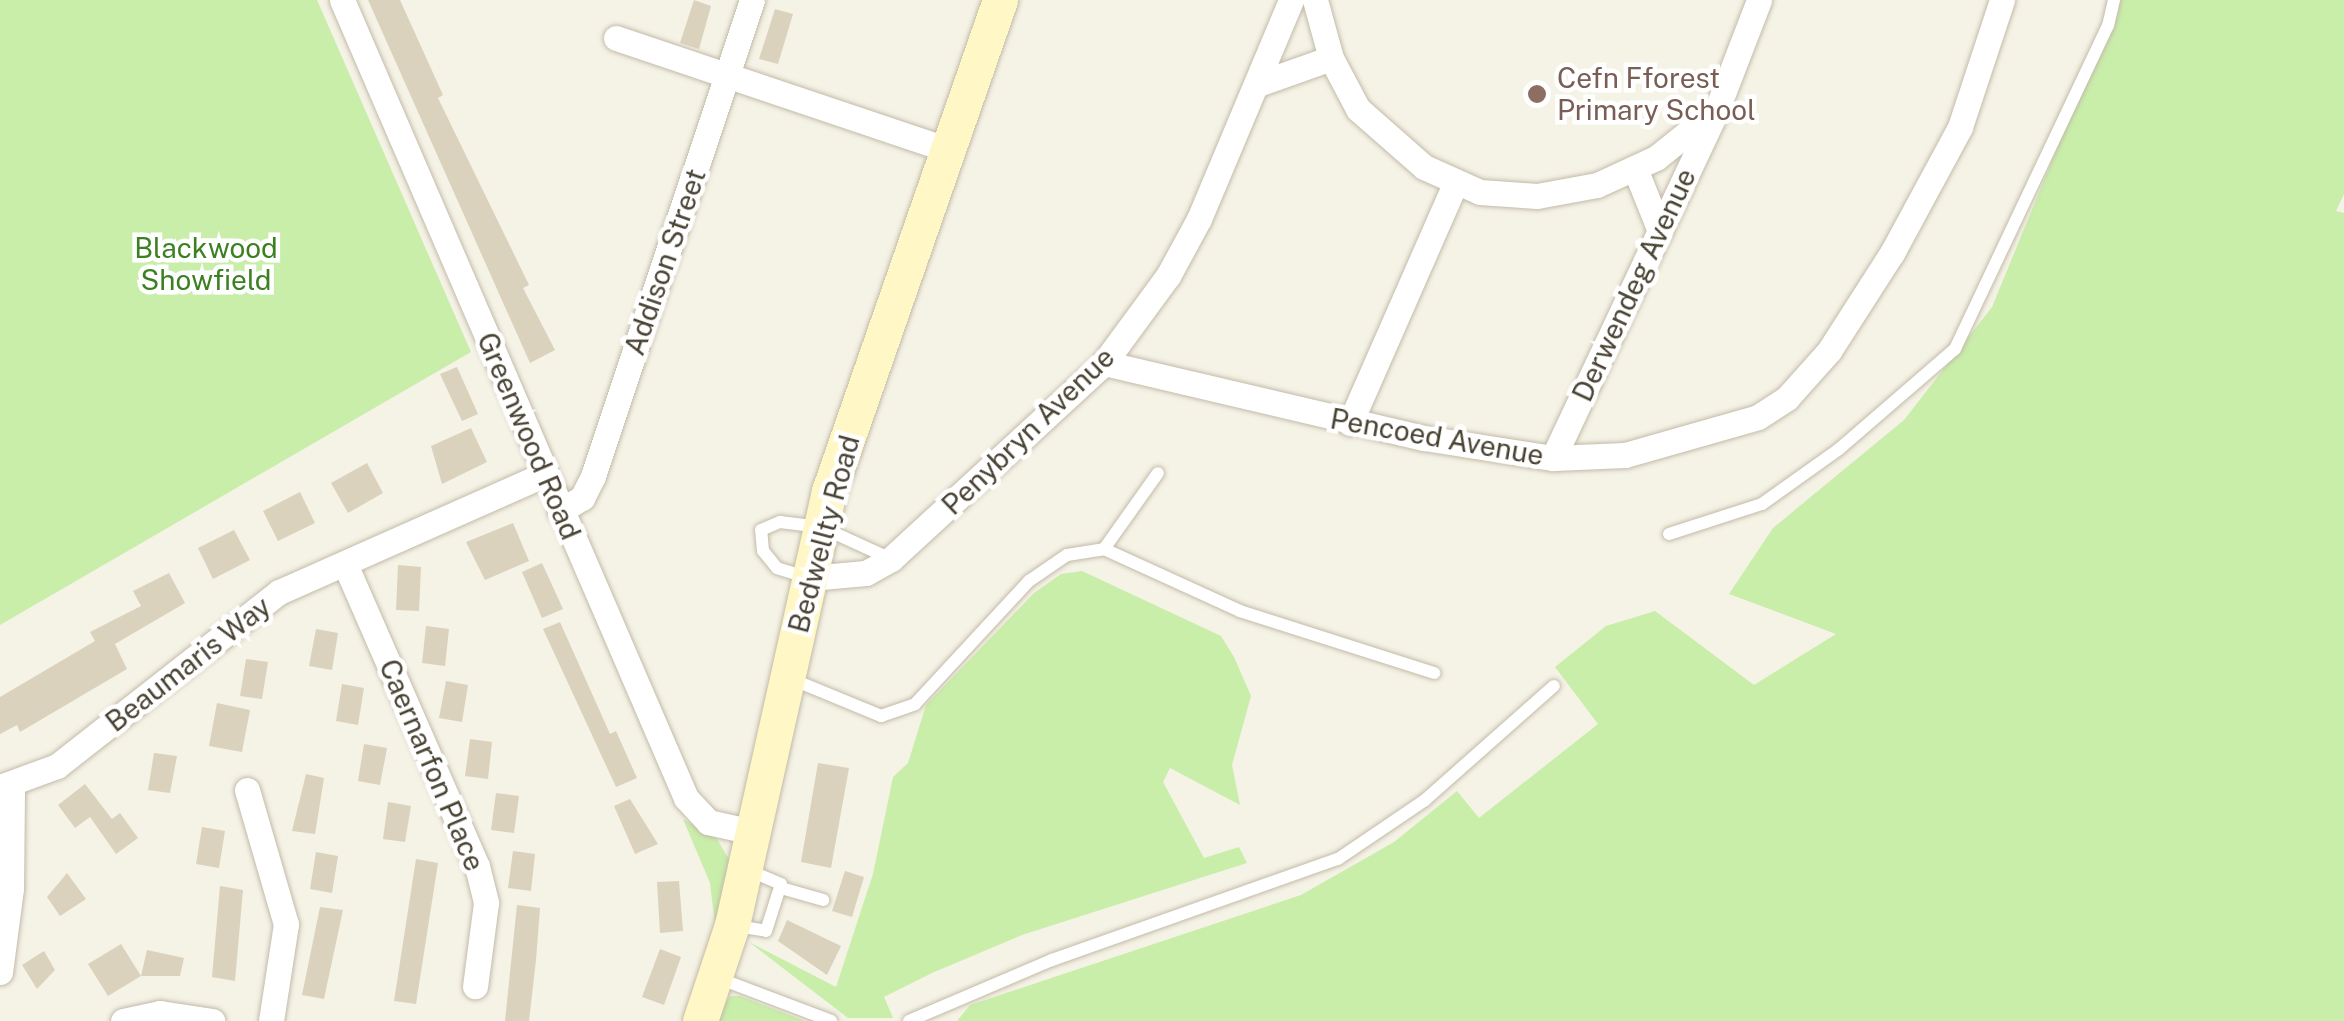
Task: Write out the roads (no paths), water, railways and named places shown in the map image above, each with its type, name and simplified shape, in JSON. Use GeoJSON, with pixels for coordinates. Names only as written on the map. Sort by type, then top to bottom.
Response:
{"type":"FeatureCollection","features":[{"type":"Feature","properties":{"kind":"street","name":"Greenwood Road"},"geometry":{"type":"LineString","coordinates":[[342,0],[560,511],[695,815],[753,832]]}},
{"type":"Feature","properties":{"kind":"street","name":"Addison Street"},"geometry":{"type":"LineString","coordinates":[[560,511],[582,498],[593,476],[752,0]]}},
{"type":"Feature","properties":{"kind":"street","name":"Bedwellty Road"},"geometry":{"type":"LineString","coordinates":[[700,1021],[732,926],[821,528],[1000,0]]}},
{"type":"Feature","properties":{"kind":"street","name":"Penybryn Avenue"},"geometry":{"type":"LineString","coordinates":[[810,578],[866,572],[892,559],[1104,363],[1168,276],[1258,84],[1291,0]]}},
{"type":"Feature","properties":{"kind":"street"},"geometry":{"type":"LineString","coordinates":[[1316,0],[1330,58],[1358,109],[1389,141],[1456,182],[1537,196],[1636,171],[1716,109]]}},
{"type":"Feature","properties":{"kind":"street","name":"Derwendeg Avenue"},"geometry":{"type":"LineString","coordinates":[[1553,458],[1716,109],[1759,0]]}},
{"type":"Feature","properties":{"kind":"street","name":"Pencoed Avenue"},"geometry":{"type":"LineString","coordinates":[[1104,363],[1350,422],[1553,458],[1625,455],[1680,443],[1758,417],[1787,398],[1861,304],[1943,162],[1975,90],[2002,0]]}},
{"type":"Feature","properties":{"kind":"street"},"geometry":{"type":"LineString","coordinates":[[616,38],[951,151]]}},
{"type":"Feature","properties":{"kind":"street"},"geometry":{"type":"LineString","coordinates":[[1258,84],[1330,58]]}},
{"type":"Feature","properties":{"kind":"street"},"geometry":{"type":"LineString","coordinates":[[1636,171],[1660,231]]}},
{"type":"Feature","properties":{"kind":"street"},"geometry":{"type":"LineString","coordinates":[[1350,422],[1456,182]]}},
{"type":"Feature","properties":{"kind":"street","name":"Beaumaris Way"},"geometry":{"type":"LineString","coordinates":[[6,786],[57,766],[267,600],[545,474]]}},
{"type":"Feature","properties":{"kind":"street","name":"Caernarfon Place"},"geometry":{"type":"LineString","coordinates":[[345,564],[478,866],[486,903],[470,976]]}},
{"type":"Feature","properties":{"kind":"street"},"geometry":{"type":"LineString","coordinates":[[0,972],[11,888],[6,786]]}},
{"type":"Feature","properties":{"kind":"street"},"geometry":{"type":"LineString","coordinates":[[247,790],[286,924],[272,1021]]}},
{"type":"Feature","properties":{"kind":"street"},"geometry":{"type":"LineString","coordinates":[[124,1021],[160,1013],[212,1021]]}},
{"type":"Feature","properties":{"kind":"lane"},"geometry":{"type":"LineString","coordinates":[[1669,534],[1762,504],[1839,449],[1955,348],[2108,26],[2114,0]]}},
{"type":"Feature","properties":{"kind":"lane"},"geometry":{"type":"LineString","coordinates":[[1104,550],[1158,473]]}},
{"type":"Feature","properties":{"kind":"lane"},"geometry":{"type":"LineString","coordinates":[[810,578],[777,568],[763,551],[761,530],[780,522],[821,528],[892,559]]}},
{"type":"Feature","properties":{"kind":"lane"},"geometry":{"type":"LineString","coordinates":[[786,678],[892,717],[915,704],[1029,580],[1066,555],[1104,550],[1240,611],[1434,672]]}},
{"type":"Feature","properties":{"kind":"lane"},"geometry":{"type":"LineString","coordinates":[[911,1021],[1052,960],[1338,859],[1425,800],[1554,686]]}},
{"type":"Feature","properties":{"kind":"lane"},"geometry":{"type":"LineString","coordinates":[[732,926],[766,931],[780,888],[780,879],[745,869]]}},
{"type":"Feature","properties":{"kind":"lane"},"geometry":{"type":"LineString","coordinates":[[780,888],[822,900]]}},
{"type":"Feature","properties":{"kind":"lane"},"geometry":{"type":"LineString","coordinates":[[716,978],[831,1021]]}},
{"type":"Feature","properties":{"kind":"place","name":"Cefn Fforest Primary School"},"geometry":{"type":"Point","coordinates":[1537,94]}},
{"type":"Feature","properties":{"kind":"park label","name":"Blackwood Showfield"},"geometry":{"type":"Point","coordinates":[206,264]}}]}
